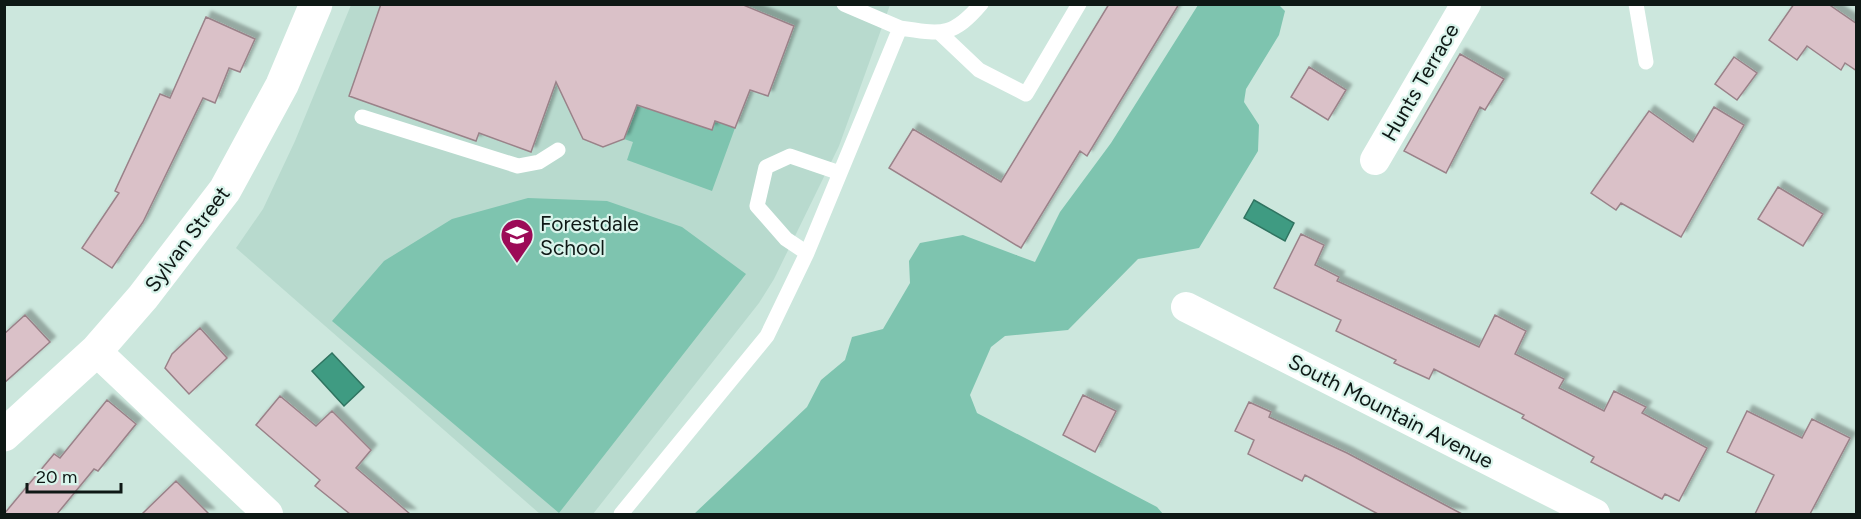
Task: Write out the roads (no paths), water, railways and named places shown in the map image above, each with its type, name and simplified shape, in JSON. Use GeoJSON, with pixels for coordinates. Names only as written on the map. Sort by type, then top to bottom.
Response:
{"type":"FeatureCollection","features":[{"type":"Feature","properties":{"kind":"street","name":"Sylvan Street"},"geometry":{"type":"LineString","coordinates":[[4,435],[96,351],[143,297],[225,190],[282,85],[316,4]]}},
{"type":"Feature","properties":{"kind":"street","name":"Hunts Terrace"},"geometry":{"type":"LineString","coordinates":[[1375,160],[1466,4]]}},
{"type":"Feature","properties":{"kind":"street","name":"South Mountain Avenue"},"geometry":{"type":"LineString","coordinates":[[1186,307],[1595,514]]}},
{"type":"Feature","properties":{"kind":"street"},"geometry":{"type":"LineString","coordinates":[[96,351],[268,514]]}},
{"type":"Feature","properties":{"kind":"lane"},"geometry":{"type":"LineString","coordinates":[[844,4],[876,10],[900,28],[941,34],[979,70],[1026,94],[1079,4]]}},
{"type":"Feature","properties":{"kind":"lane"},"geometry":{"type":"LineString","coordinates":[[941,34],[964,22],[981,4]]}},
{"type":"Feature","properties":{"kind":"lane"},"geometry":{"type":"LineString","coordinates":[[1636,4],[1646,62]]}},
{"type":"Feature","properties":{"kind":"lane"},"geometry":{"type":"LineString","coordinates":[[621,514],[767,336],[807,253],[900,28]]}},
{"type":"Feature","properties":{"kind":"lane"},"geometry":{"type":"LineString","coordinates":[[362,117],[518,166],[539,162],[558,150]]}},
{"type":"Feature","properties":{"kind":"lane"},"geometry":{"type":"LineString","coordinates":[[807,253],[786,239],[757,206],[766,167],[790,156],[840,173]]}},
{"type":"Feature","properties":{"kind":"place","name":"Forestdale School"},"geometry":{"type":"Point","coordinates":[517,264]}}]}
